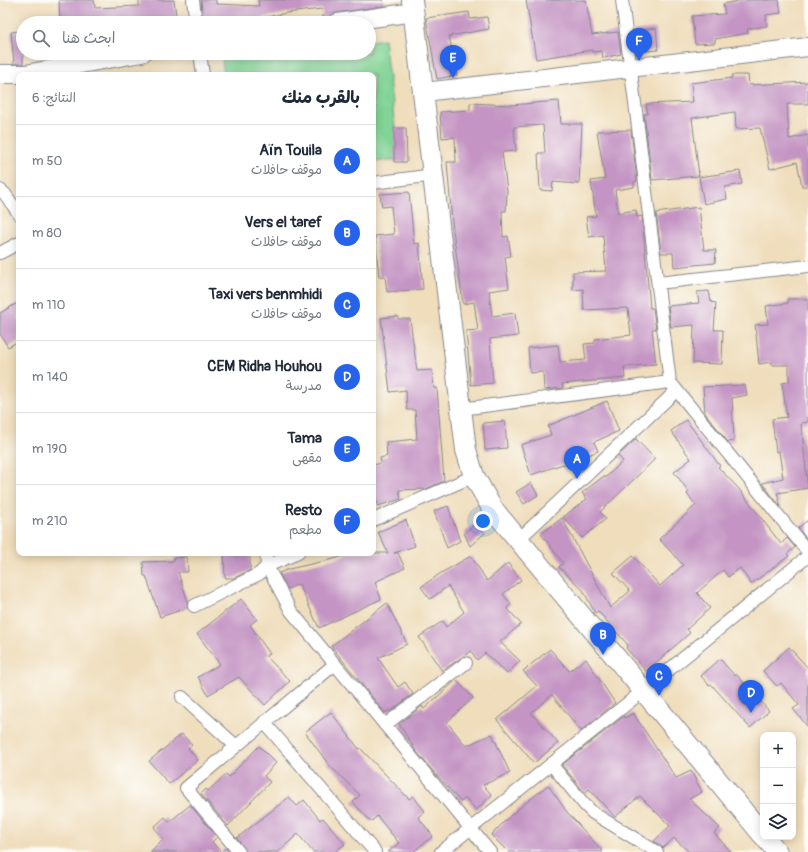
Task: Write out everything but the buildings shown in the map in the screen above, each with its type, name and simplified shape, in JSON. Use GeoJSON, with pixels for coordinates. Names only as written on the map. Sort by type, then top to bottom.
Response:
{"type":"FeatureCollection","features":[{"type":"Feature","properties":{"kind":"main road"},"geometry":{"type":"LineString","coordinates":[[369,16],[413,6],[466,450],[474,476],[492,508],[760,831]]}},
{"type":"Feature","properties":{"kind":"main road"},"geometry":{"type":"LineString","coordinates":[[424,92],[808,47]]}},
{"type":"Feature","properties":{"kind":"main road"},"geometry":{"type":"LineString","coordinates":[[37,72],[103,60]]}},
{"type":"Feature","properties":{"kind":"main road"},"geometry":{"type":"LineString","coordinates":[[0,74],[16,74]]}},
{"type":"Feature","properties":{"kind":"main road"},"geometry":{"type":"LineString","coordinates":[[767,840],[777,852]]}},
{"type":"Feature","properties":{"kind":"street"},"geometry":{"type":"LineString","coordinates":[[193,0],[195,16]]}},
{"type":"Feature","properties":{"kind":"street"},"geometry":{"type":"LineString","coordinates":[[622,0],[658,283],[673,386],[808,552]]}},
{"type":"Feature","properties":{"kind":"street"},"geometry":{"type":"LineString","coordinates":[[201,60],[203,72]]}},
{"type":"Feature","properties":{"kind":"street"},"geometry":{"type":"LineString","coordinates":[[376,183],[434,175]]}},
{"type":"Feature","properties":{"kind":"street"},"geometry":{"type":"LineString","coordinates":[[0,190],[5,194],[16,210]]}},
{"type":"Feature","properties":{"kind":"street"},"geometry":{"type":"LineString","coordinates":[[0,253],[16,245]]}},
{"type":"Feature","properties":{"kind":"street"},"geometry":{"type":"LineString","coordinates":[[658,283],[808,266]]}},
{"type":"Feature","properties":{"kind":"street"},"geometry":{"type":"LineString","coordinates":[[461,409],[673,386]]}},
{"type":"Feature","properties":{"kind":"street"},"geometry":{"type":"LineString","coordinates":[[518,540],[673,386]]}},
{"type":"Feature","properties":{"kind":"street"},"geometry":{"type":"LineString","coordinates":[[376,519],[474,476]]}},
{"type":"Feature","properties":{"kind":"street"},"geometry":{"type":"LineString","coordinates":[[266,556],[267,566],[291,610],[490,852]]}},
{"type":"Feature","properties":{"kind":"street"},"geometry":{"type":"LineString","coordinates":[[194,606],[259,574],[267,566],[291,556]]}},
{"type":"Feature","properties":{"kind":"street"},"geometry":{"type":"LineString","coordinates":[[441,852],[643,691],[808,556]]}},
{"type":"Feature","properties":{"kind":"street"},"geometry":{"type":"LineString","coordinates":[[385,725],[466,663]]}},
{"type":"Feature","properties":{"kind":"street"},"geometry":{"type":"LineString","coordinates":[[238,852],[186,788],[335,664]]}},
{"type":"Feature","properties":{"kind":"street"},"geometry":{"type":"LineString","coordinates":[[182,697],[236,746]]}},
{"type":"Feature","properties":{"kind":"street"},"geometry":{"type":"LineString","coordinates":[[264,722],[375,852]]}},
{"type":"Feature","properties":{"kind":"street"},"geometry":{"type":"LineString","coordinates":[[551,764],[593,813],[657,852]]}},
{"type":"Feature","properties":{"kind":"green space"},"geometry":{"type":"Polygon","coordinates":[[[384,39],[399,159],[376,162],[376,72],[224,72],[222,60],[376,60],[376,40],[384,39]]]}},
{"type":"Feature","properties":{"kind":"place","name":"Resto"},"geometry":{"type":"Point","coordinates":[639,61]}},
{"type":"Feature","properties":{"kind":"place","name":"Tama"},"geometry":{"type":"Point","coordinates":[453,78]}},
{"type":"Feature","properties":{"kind":"place","name":"Aïn Touila"},"geometry":{"type":"Point","coordinates":[577,479]}},
{"type":"Feature","properties":{"kind":"place","name":"Vers el taref"},"geometry":{"type":"Point","coordinates":[603,655]}},
{"type":"Feature","properties":{"kind":"place","name":"Taxi vers benmhidi"},"geometry":{"type":"Point","coordinates":[659,696]}},
{"type":"Feature","properties":{"kind":"place","name":"CEM Ridha Houhou"},"geometry":{"type":"Point","coordinates":[751,713]}}]}
